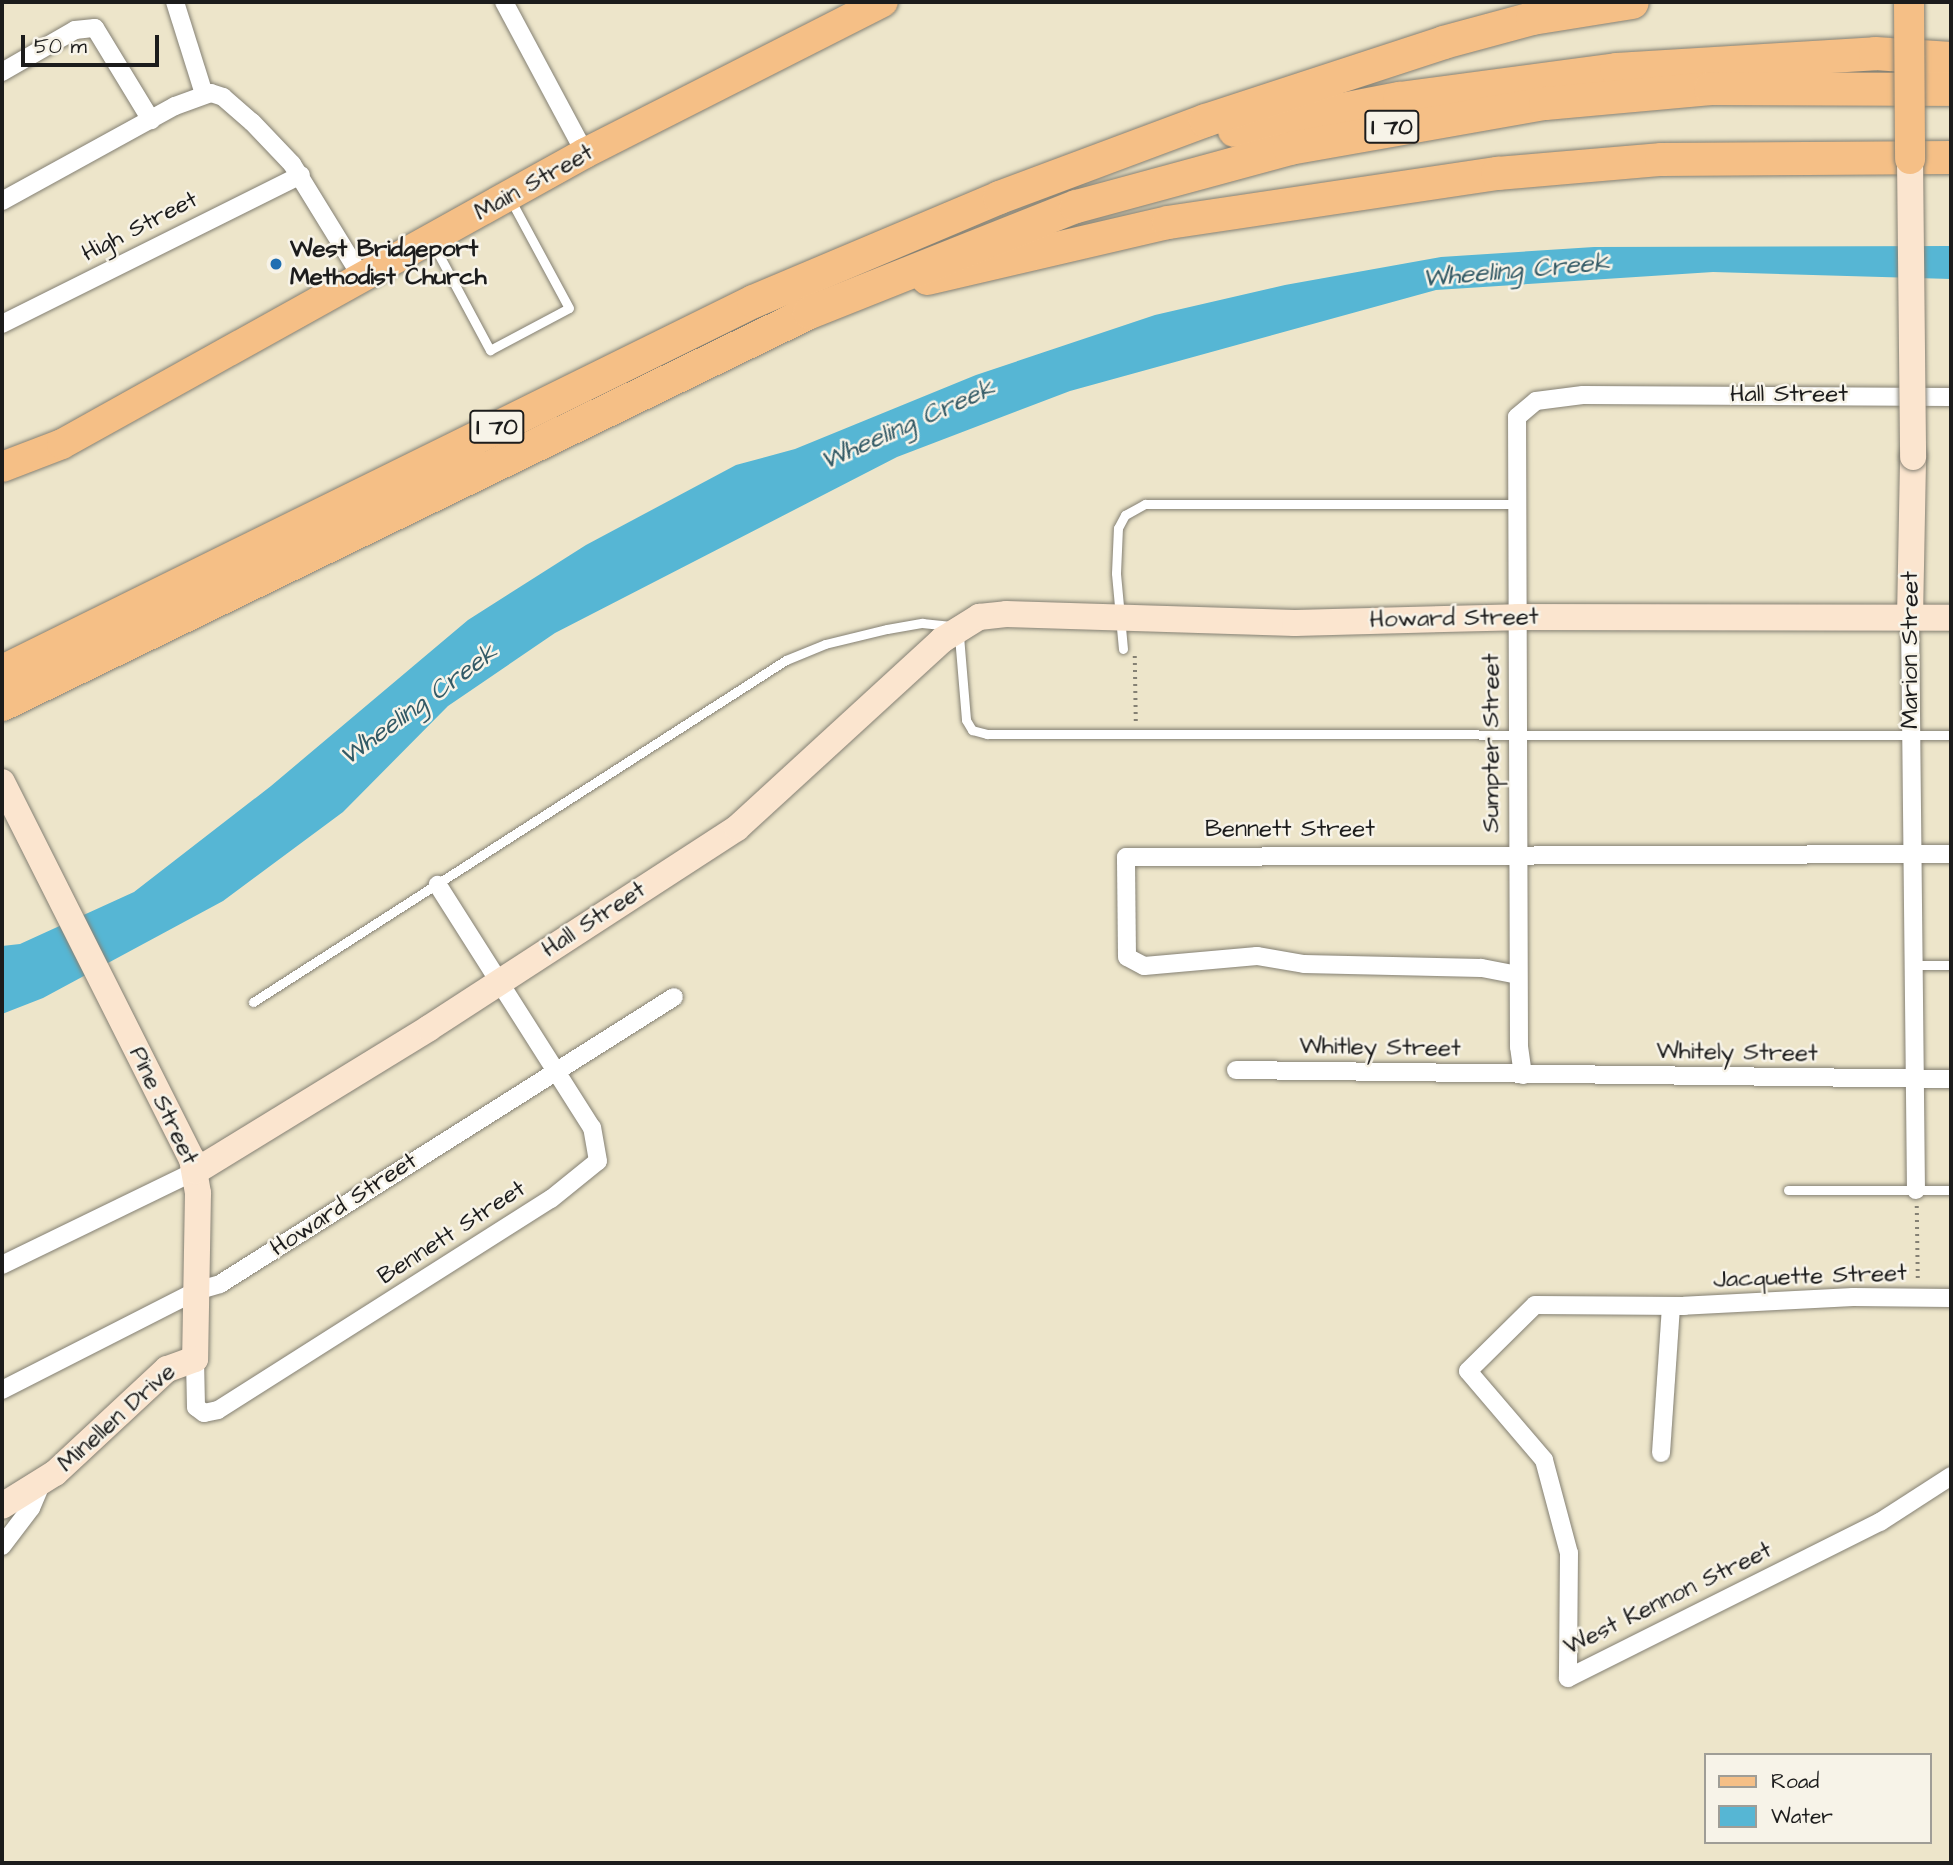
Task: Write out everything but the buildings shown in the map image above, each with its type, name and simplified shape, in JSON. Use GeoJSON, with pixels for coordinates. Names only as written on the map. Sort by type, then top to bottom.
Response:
{"type":"FeatureCollection","features":[{"type":"Feature","properties":{"kind":"highway"},"geometry":{"type":"LineString","coordinates":[[999,198],[1205,120],[1455,38],[1532,18],[1632,2]]}},
{"type":"Feature","properties":{"kind":"highway","name":"I 70"},"geometry":{"type":"LineString","coordinates":[[2,671],[753,301],[999,198],[1214,134],[1399,98],[1616,69],[1875,53],[1951,58]]}},
{"type":"Feature","properties":{"kind":"highway","name":"I 70"},"geometry":{"type":"LineString","coordinates":[[2,704],[627,397],[856,291],[1088,203],[1203,169],[1379,130],[1545,103],[1710,88],[1951,89]]}},
{"type":"Feature","properties":{"kind":"highway"},"geometry":{"type":"LineString","coordinates":[[856,291],[1256,207],[1497,173],[1661,159],[1951,158]]}},
{"type":"Feature","properties":{"kind":"main road","name":"Main Street"},"geometry":{"type":"LineString","coordinates":[[2,467],[62,444],[585,153],[883,2]]}},
{"type":"Feature","properties":{"kind":"main road","name":"Marion Street"},"geometry":{"type":"LineString","coordinates":[[1909,3],[1910,159]]}},
{"type":"Feature","properties":{"kind":"street"},"geometry":{"type":"LineString","coordinates":[[175,2],[204,94]]}},
{"type":"Feature","properties":{"kind":"street"},"geometry":{"type":"LineString","coordinates":[[504,2],[585,153]]}},
{"type":"Feature","properties":{"kind":"street"},"geometry":{"type":"LineString","coordinates":[[2,72],[75,30],[94,28],[151,120]]}},
{"type":"Feature","properties":{"kind":"street"},"geometry":{"type":"LineString","coordinates":[[2,201],[204,94],[223,97],[301,175],[362,278]]}},
{"type":"Feature","properties":{"kind":"street","name":"Marion Street"},"geometry":{"type":"LineString","coordinates":[[1910,159],[1913,457],[1910,618],[1916,1190]]}},
{"type":"Feature","properties":{"kind":"street","name":"High Street"},"geometry":{"type":"LineString","coordinates":[[2,324],[301,175]]}},
{"type":"Feature","properties":{"kind":"street","name":"Hall Street"},"geometry":{"type":"LineString","coordinates":[[1626,395],[1951,397]]}},
{"type":"Feature","properties":{"kind":"street","name":"Sumpter Street"},"geometry":{"type":"LineString","coordinates":[[1523,1075],[1518,975],[1516,429],[1525,407],[1543,399],[1626,395]]}},
{"type":"Feature","properties":{"kind":"street","name":"Howard Street"},"geometry":{"type":"LineString","coordinates":[[959,626],[990,614],[1295,623],[1517,617],[1951,618]]}},
{"type":"Feature","properties":{"kind":"street","name":"Hall Street"},"geometry":{"type":"LineString","coordinates":[[196,1171],[258,1136],[737,828],[959,626]]}},
{"type":"Feature","properties":{"kind":"street","name":"Pine Street"},"geometry":{"type":"LineString","coordinates":[[2,782],[196,1171],[196,1407],[204,1413],[227,1405],[278,1373]]}},
{"type":"Feature","properties":{"kind":"street","name":"Bennett Street"},"geometry":{"type":"LineString","coordinates":[[1518,975],[1481,968],[1304,964],[1257,956],[1153,967],[1127,957],[1126,856],[1132,853],[1951,854]]}},
{"type":"Feature","properties":{"kind":"street","name":"Bennett Street"},"geometry":{"type":"LineString","coordinates":[[278,1373],[591,1170],[598,1161],[597,1141],[579,1107],[438,885]]}},
{"type":"Feature","properties":{"kind":"street","name":"Howard Street"},"geometry":{"type":"LineString","coordinates":[[2,1390],[231,1277],[674,997]]}},
{"type":"Feature","properties":{"kind":"street","name":"Whitley Street"},"geometry":{"type":"LineString","coordinates":[[1236,1070],[1523,1075]]}},
{"type":"Feature","properties":{"kind":"street","name":"Whitely Street"},"geometry":{"type":"LineString","coordinates":[[1523,1075],[1951,1079]]}},
{"type":"Feature","properties":{"kind":"street"},"geometry":{"type":"LineString","coordinates":[[2,1265],[196,1171]]}},
{"type":"Feature","properties":{"kind":"street","name":"Jacquette Street"},"geometry":{"type":"LineString","coordinates":[[1671,1306],[1951,1298]]}},
{"type":"Feature","properties":{"kind":"street","name":"West Kennon Street"},"geometry":{"type":"LineString","coordinates":[[1671,1306],[1535,1305],[1468,1371],[1544,1460],[1569,1553],[1568,1678],[1881,1522],[1951,1476]]}},
{"type":"Feature","properties":{"kind":"street"},"geometry":{"type":"LineString","coordinates":[[1661,1453],[1671,1306]]}},
{"type":"Feature","properties":{"kind":"street","name":"Minellen Drive"},"geometry":{"type":"LineString","coordinates":[[2,1506],[41,1485],[167,1369],[195,1359]]}},
{"type":"Feature","properties":{"kind":"street"},"geometry":{"type":"LineString","coordinates":[[2,1546],[31,1508],[41,1485]]}},
{"type":"Feature","properties":{"kind":"lane"},"geometry":{"type":"LineString","coordinates":[[431,241],[490,350],[569,308],[509,197]]}},
{"type":"Feature","properties":{"kind":"lane"},"geometry":{"type":"LineString","coordinates":[[1123,649],[1116,573],[1118,528],[1125,515],[1145,505],[1516,504]]}},
{"type":"Feature","properties":{"kind":"lane"},"geometry":{"type":"LineString","coordinates":[[253,1002],[438,885],[621,762],[797,655],[887,629],[922,623],[959,626],[962,705],[972,730],[1040,736],[1951,735]]}},
{"type":"Feature","properties":{"kind":"lane"},"geometry":{"type":"LineString","coordinates":[[1914,965],[1951,965]]}},
{"type":"Feature","properties":{"kind":"lane"},"geometry":{"type":"LineString","coordinates":[[1788,1189],[1951,1190]]}},
{"type":"Feature","properties":{"kind":"path"},"geometry":{"type":"LineString","coordinates":[[1135,649],[1136,735]]}},
{"type":"Feature","properties":{"kind":"path"},"geometry":{"type":"LineString","coordinates":[[1916,1190],[1918,1298]]}},
{"type":"Feature","properties":{"kind":"water","name":"Wheeling Creek"},"geometry":{"type":"Polygon","coordinates":[[[1951,246],[1951,279],[1713,272],[1436,290],[1070,391],[897,457],[555,633],[448,706],[343,812],[223,901],[43,998],[2,1014],[2,946],[20,944],[134,892],[271,786],[468,620],[586,545],[736,465],[795,449],[976,375],[1155,315],[1285,285],[1441,257],[1594,247],[1951,246]]]}},
{"type":"Feature","properties":{"kind":"place","name":"West Bridgeport Methodist Church"},"geometry":{"type":"Point","coordinates":[276,264]}}]}
